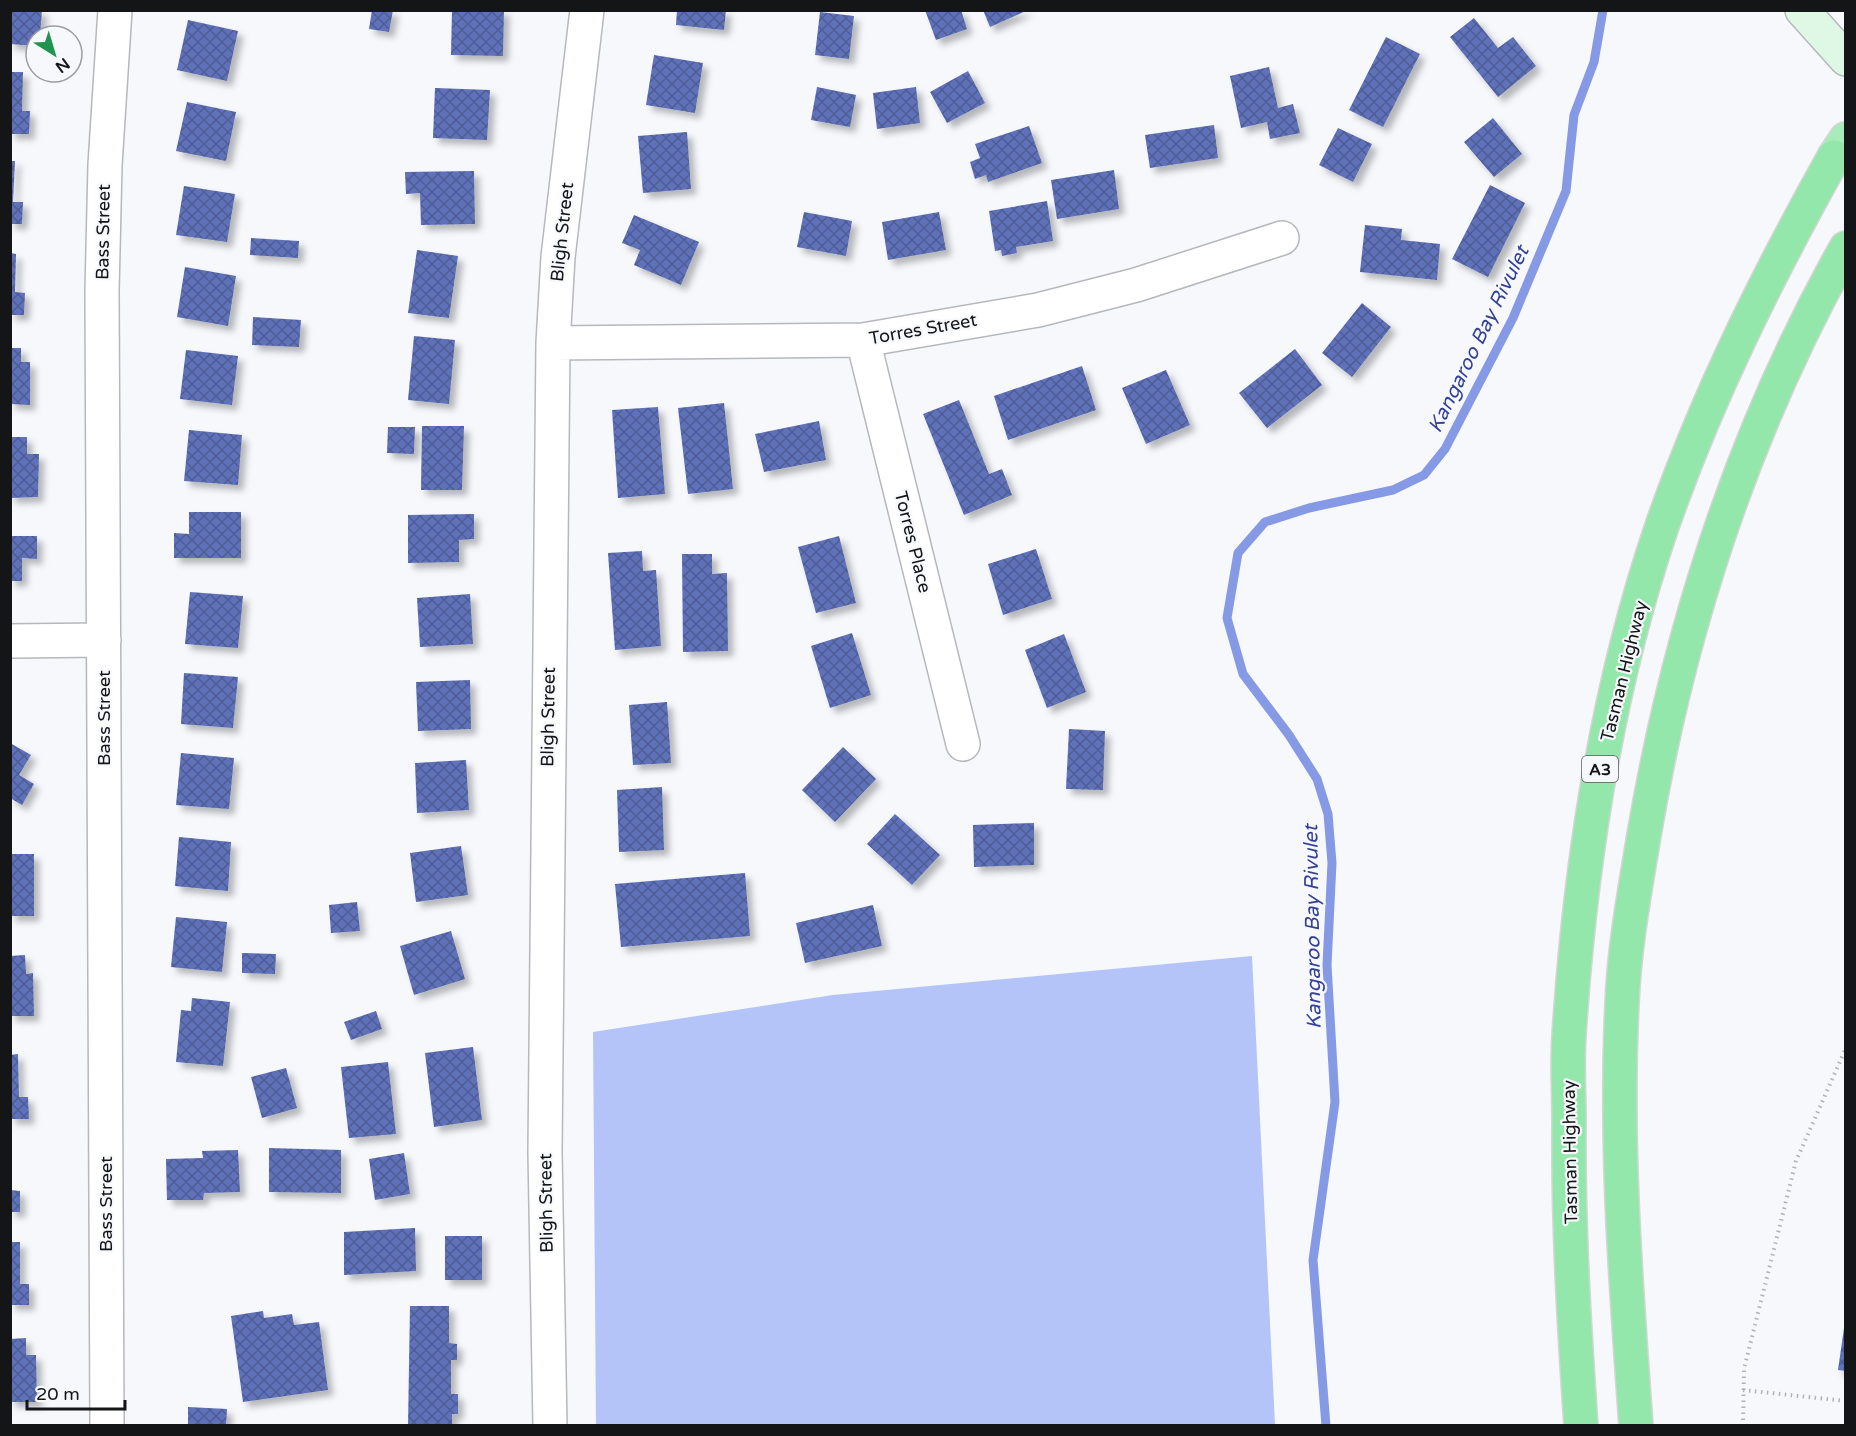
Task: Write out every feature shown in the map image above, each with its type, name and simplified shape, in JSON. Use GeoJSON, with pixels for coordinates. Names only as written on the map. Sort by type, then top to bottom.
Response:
{"type":"FeatureCollection","features":[{"type":"Feature","properties":{"kind":"highway","name":"Tasman Highway"},"geometry":{"type":"LineString","coordinates":[[1581,1425],[1568,1175],[1569,1037],[1585,877],[1608,725],[1660,531],[1688,457],[1730,355],[1777,259],[1840,148]]}},
{"type":"Feature","properties":{"kind":"highway"},"geometry":{"type":"LineString","coordinates":[[1636,1425],[1625,1263],[1620,1129],[1622,1002],[1637,875],[1659,744],[1684,645],[1716,538],[1755,435],[1788,360],[1845,248]]}},
{"type":"Feature","properties":{"kind":"main road"},"geometry":{"type":"LineString","coordinates":[[1802,10],[1845,59]]}},
{"type":"Feature","properties":{"kind":"street","name":"Bass Street"},"geometry":{"type":"LineString","coordinates":[[107,1425],[102,291],[105,165],[115,10]]}},
{"type":"Feature","properties":{"kind":"street","name":"Bligh Street"},"geometry":{"type":"LineString","coordinates":[[550,1425],[545,1152],[553,343],[558,257],[587,10]]}},
{"type":"Feature","properties":{"kind":"street","name":"Torres Street"},"geometry":{"type":"LineString","coordinates":[[553,343],[863,340],[1038,310],[1136,285],[1282,238]]}},
{"type":"Feature","properties":{"kind":"street","name":"Torres Place"},"geometry":{"type":"LineString","coordinates":[[863,340],[963,744]]}},
{"type":"Feature","properties":{"kind":"street"},"geometry":{"type":"LineString","coordinates":[[10,641],[104,640]]}},
{"type":"Feature","properties":{"kind":"path"},"geometry":{"type":"LineString","coordinates":[[1743,1425],[1744,1369],[1796,1161],[1845,1048]]}},
{"type":"Feature","properties":{"kind":"path"},"geometry":{"type":"LineString","coordinates":[[1743,1390],[1845,1401]]}},
{"type":"Feature","properties":{"kind":"shaded area"},"geometry":{"type":"Polygon","coordinates":[[[1252,956],[1275,1425],[596,1425],[593,1032],[833,995],[1252,956]]]}},
{"type":"Feature","properties":{"kind":"building"},"geometry":{"type":"Polygon","coordinates":[[[10,10],[42,10],[41,24],[24,24],[24,45],[10,44],[10,10]]]}},
{"type":"Feature","properties":{"kind":"building"},"geometry":{"type":"Polygon","coordinates":[[[372,10],[393,10],[389,32],[369,29],[372,10]]]}},
{"type":"Feature","properties":{"kind":"building"},"geometry":{"type":"Polygon","coordinates":[[[452,10],[504,10],[503,56],[451,55],[452,10]]]}},
{"type":"Feature","properties":{"kind":"building"},"geometry":{"type":"Polygon","coordinates":[[[677,10],[726,10],[724,30],[676,25],[677,10]]]}},
{"type":"Feature","properties":{"kind":"building"},"geometry":{"type":"Polygon","coordinates":[[[925,10],[961,10],[967,29],[936,40],[925,10]]]}},
{"type":"Feature","properties":{"kind":"building"},"geometry":{"type":"Polygon","coordinates":[[[983,10],[1028,10],[990,27],[983,10]]]}},
{"type":"Feature","properties":{"kind":"building"},"geometry":{"type":"Polygon","coordinates":[[[820,12],[854,16],[849,59],[815,55],[820,12]]]}},
{"type":"Feature","properties":{"kind":"building"},"geometry":{"type":"Polygon","coordinates":[[[1474,18],[1498,48],[1513,37],[1536,66],[1498,97],[1450,37],[1474,18]]]}},
{"type":"Feature","properties":{"kind":"building"},"geometry":{"type":"Polygon","coordinates":[[[188,20],[238,31],[227,81],[177,70],[188,20]]]}},
{"type":"Feature","properties":{"kind":"building"},"geometry":{"type":"Polygon","coordinates":[[[1386,37],[1420,54],[1383,127],[1349,110],[1386,37]]]}},
{"type":"Feature","properties":{"kind":"building"},"geometry":{"type":"Polygon","coordinates":[[[654,55],[703,63],[695,113],[646,105],[654,55]]]}},
{"type":"Feature","properties":{"kind":"building"},"geometry":{"type":"Polygon","coordinates":[[[1269,67],[1278,108],[1293,104],[1300,133],[1270,139],[1267,122],[1241,128],[1230,76],[1269,67]]]}},
{"type":"Feature","properties":{"kind":"building"},"geometry":{"type":"Polygon","coordinates":[[[968,71],[985,103],[947,123],[930,92],[968,71]]]}},
{"type":"Feature","properties":{"kind":"building"},"geometry":{"type":"Polygon","coordinates":[[[10,72],[23,72],[22,111],[30,111],[29,134],[10,134],[10,72]]]}},
{"type":"Feature","properties":{"kind":"building"},"geometry":{"type":"Polygon","coordinates":[[[817,87],[856,95],[850,127],[811,120],[817,87]]]}},
{"type":"Feature","properties":{"kind":"building"},"geometry":{"type":"Polygon","coordinates":[[[916,87],[920,123],[877,129],[873,93],[916,87]]]}},
{"type":"Feature","properties":{"kind":"building"},"geometry":{"type":"Polygon","coordinates":[[[435,88],[490,90],[487,140],[433,138],[435,88]]]}},
{"type":"Feature","properties":{"kind":"building"},"geometry":{"type":"Polygon","coordinates":[[[187,102],[236,112],[226,161],[176,151],[187,102]]]}},
{"type":"Feature","properties":{"kind":"building"},"geometry":{"type":"Polygon","coordinates":[[[1493,118],[1522,154],[1494,177],[1464,142],[1493,118]]]}},
{"type":"Feature","properties":{"kind":"building"},"geometry":{"type":"Polygon","coordinates":[[[1214,125],[1218,158],[1150,168],[1145,135],[1214,125]]]}},
{"type":"Feature","properties":{"kind":"building"},"geometry":{"type":"Polygon","coordinates":[[[1029,126],[1042,163],[988,182],[986,175],[975,179],[970,162],[980,158],[975,144],[1029,126]]]}},
{"type":"Feature","properties":{"kind":"building"},"geometry":{"type":"Polygon","coordinates":[[[1338,128],[1372,144],[1353,182],[1319,165],[1338,128]]]}},
{"type":"Feature","properties":{"kind":"building"},"geometry":{"type":"Polygon","coordinates":[[[687,132],[691,189],[643,193],[638,136],[687,132]]]}},
{"type":"Feature","properties":{"kind":"building"},"geometry":{"type":"Polygon","coordinates":[[[10,161],[15,161],[13,202],[23,202],[22,224],[10,224],[10,161]]]}},
{"type":"Feature","properties":{"kind":"building"},"geometry":{"type":"Polygon","coordinates":[[[1114,170],[1119,209],[1057,219],[1051,180],[1114,170]]]}},
{"type":"Feature","properties":{"kind":"building"},"geometry":{"type":"Polygon","coordinates":[[[474,171],[475,224],[421,225],[420,193],[406,194],[405,172],[474,171]]]}},
{"type":"Feature","properties":{"kind":"building"},"geometry":{"type":"Polygon","coordinates":[[[1490,185],[1525,203],[1488,277],[1452,259],[1490,185]]]}},
{"type":"Feature","properties":{"kind":"building"},"geometry":{"type":"Polygon","coordinates":[[[184,186],[235,194],[227,242],[176,235],[184,186]]]}},
{"type":"Feature","properties":{"kind":"building"},"geometry":{"type":"Polygon","coordinates":[[[1047,201],[1053,241],[1016,247],[1017,253],[1002,256],[1001,250],[995,251],[989,211],[1047,201]]]}},
{"type":"Feature","properties":{"kind":"building"},"geometry":{"type":"Polygon","coordinates":[[[804,212],[852,221],[846,256],[797,247],[804,212]]]}},
{"type":"Feature","properties":{"kind":"building"},"geometry":{"type":"Polygon","coordinates":[[[939,212],[946,250],[888,260],[882,222],[939,212]]]}},
{"type":"Feature","properties":{"kind":"building"},"geometry":{"type":"Polygon","coordinates":[[[634,215],[699,242],[681,285],[634,265],[640,250],[622,243],[634,215]]]}},
{"type":"Feature","properties":{"kind":"building"},"geometry":{"type":"Polygon","coordinates":[[[1365,225],[1402,229],[1401,240],[1440,244],[1437,280],[1360,272],[1365,225]]]}},
{"type":"Feature","properties":{"kind":"building"},"geometry":{"type":"Polygon","coordinates":[[[251,238],[299,241],[298,258],[250,255],[251,238]]]}},
{"type":"Feature","properties":{"kind":"building"},"geometry":{"type":"Polygon","coordinates":[[[417,250],[458,256],[449,318],[408,313],[417,250]]]}},
{"type":"Feature","properties":{"kind":"building"},"geometry":{"type":"Polygon","coordinates":[[[10,253],[16,254],[15,292],[25,293],[24,315],[10,315],[10,253]]]}},
{"type":"Feature","properties":{"kind":"building"},"geometry":{"type":"Polygon","coordinates":[[[185,267],[236,276],[228,326],[177,317],[185,267]]]}},
{"type":"Feature","properties":{"kind":"building"},"geometry":{"type":"Polygon","coordinates":[[[1362,303],[1391,327],[1352,377],[1322,353],[1362,303]]]}},
{"type":"Feature","properties":{"kind":"building"},"geometry":{"type":"Polygon","coordinates":[[[253,317],[301,320],[299,347],[252,345],[253,317]]]}},
{"type":"Feature","properties":{"kind":"building"},"geometry":{"type":"Polygon","coordinates":[[[414,336],[455,340],[449,404],[408,400],[414,336]]]}},
{"type":"Feature","properties":{"kind":"building"},"geometry":{"type":"Polygon","coordinates":[[[10,348],[21,348],[21,362],[30,362],[30,405],[10,404],[10,348]]]}},
{"type":"Feature","properties":{"kind":"building"},"geometry":{"type":"Polygon","coordinates":[[[1295,349],[1322,385],[1267,428],[1239,393],[1295,349]]]}},
{"type":"Feature","properties":{"kind":"building"},"geometry":{"type":"Polygon","coordinates":[[[186,350],[238,356],[232,405],[180,399],[186,350]]]}},
{"type":"Feature","properties":{"kind":"building"},"geometry":{"type":"Polygon","coordinates":[[[1082,366],[1096,410],[1008,440],[994,396],[1082,366]]]}},
{"type":"Feature","properties":{"kind":"building"},"geometry":{"type":"Polygon","coordinates":[[[1166,370],[1190,425],[1146,444],[1122,388],[1166,370]]]}},
{"type":"Feature","properties":{"kind":"building"},"geometry":{"type":"Polygon","coordinates":[[[959,400],[989,474],[1002,469],[1012,495],[964,515],[923,414],[959,400]]]}},
{"type":"Feature","properties":{"kind":"building"},"geometry":{"type":"Polygon","coordinates":[[[724,403],[733,489],[688,494],[678,408],[724,403]]]}},
{"type":"Feature","properties":{"kind":"building"},"geometry":{"type":"Polygon","coordinates":[[[658,407],[665,494],[618,498],[612,410],[658,407]]]}},
{"type":"Feature","properties":{"kind":"building"},"geometry":{"type":"Polygon","coordinates":[[[819,421],[826,460],[764,472],[755,434],[819,421]]]}},
{"type":"Feature","properties":{"kind":"building"},"geometry":{"type":"Polygon","coordinates":[[[422,426],[464,426],[462,490],[421,490],[422,426]]]}},
{"type":"Feature","properties":{"kind":"building"},"geometry":{"type":"Polygon","coordinates":[[[388,427],[415,427],[414,454],[387,453],[388,427]]]}},
{"type":"Feature","properties":{"kind":"building"},"geometry":{"type":"Polygon","coordinates":[[[189,430],[242,435],[238,485],[184,481],[189,430]]]}},
{"type":"Feature","properties":{"kind":"building"},"geometry":{"type":"Polygon","coordinates":[[[10,437],[27,437],[27,454],[39,454],[38,497],[10,498],[10,437]]]}},
{"type":"Feature","properties":{"kind":"building"},"geometry":{"type":"Polygon","coordinates":[[[189,512],[241,512],[241,558],[174,558],[174,533],[189,534],[189,512]]]}},
{"type":"Feature","properties":{"kind":"building"},"geometry":{"type":"Polygon","coordinates":[[[474,514],[474,539],[459,540],[459,562],[408,563],[408,515],[474,514]]]}},
{"type":"Feature","properties":{"kind":"building"},"geometry":{"type":"Polygon","coordinates":[[[10,536],[37,536],[37,559],[22,558],[22,581],[10,581],[10,536]]]}},
{"type":"Feature","properties":{"kind":"building"},"geometry":{"type":"Polygon","coordinates":[[[839,536],[856,603],[816,613],[798,547],[839,536]]]}},
{"type":"Feature","properties":{"kind":"building"},"geometry":{"type":"Polygon","coordinates":[[[1036,549],[1052,599],[1003,615],[988,564],[1036,549]]]}},
{"type":"Feature","properties":{"kind":"building"},"geometry":{"type":"Polygon","coordinates":[[[642,551],[643,571],[656,570],[661,646],[615,650],[608,553],[642,551]]]}},
{"type":"Feature","properties":{"kind":"building"},"geometry":{"type":"Polygon","coordinates":[[[682,554],[712,554],[712,574],[727,573],[728,651],[683,652],[682,554]]]}},
{"type":"Feature","properties":{"kind":"building"},"geometry":{"type":"Polygon","coordinates":[[[190,592],[243,596],[238,648],[185,644],[190,592]]]}},
{"type":"Feature","properties":{"kind":"building"},"geometry":{"type":"Polygon","coordinates":[[[470,594],[473,644],[420,647],[417,598],[470,594]]]}},
{"type":"Feature","properties":{"kind":"building"},"geometry":{"type":"Polygon","coordinates":[[[852,633],[871,695],[830,708],[811,646],[852,633]]]}},
{"type":"Feature","properties":{"kind":"building"},"geometry":{"type":"Polygon","coordinates":[[[1064,634],[1086,692],[1047,708],[1025,650],[1064,634]]]}},
{"type":"Feature","properties":{"kind":"building"},"geometry":{"type":"Polygon","coordinates":[[[184,673],[238,677],[233,728],[181,724],[184,673]]]}},
{"type":"Feature","properties":{"kind":"building"},"geometry":{"type":"Polygon","coordinates":[[[470,680],[471,729],[418,731],[416,682],[470,680]]]}},
{"type":"Feature","properties":{"kind":"building"},"geometry":{"type":"Polygon","coordinates":[[[667,702],[671,763],[633,765],[629,705],[667,702]]]}},
{"type":"Feature","properties":{"kind":"building"},"geometry":{"type":"Polygon","coordinates":[[[1069,729],[1105,731],[1103,790],[1066,789],[1069,729]]]}},
{"type":"Feature","properties":{"kind":"building"},"geometry":{"type":"Polygon","coordinates":[[[10,743],[31,755],[19,775],[34,784],[22,805],[10,798],[10,743]]]}},
{"type":"Feature","properties":{"kind":"building"},"geometry":{"type":"Polygon","coordinates":[[[843,747],[876,779],[835,822],[802,790],[843,747]]]}},
{"type":"Feature","properties":{"kind":"building"},"geometry":{"type":"Polygon","coordinates":[[[181,753],[234,758],[229,809],[176,805],[181,753]]]}},
{"type":"Feature","properties":{"kind":"building"},"geometry":{"type":"Polygon","coordinates":[[[466,760],[469,810],[417,813],[415,763],[466,760]]]}},
{"type":"Feature","properties":{"kind":"building"},"geometry":{"type":"Polygon","coordinates":[[[662,787],[664,850],[619,852],[617,790],[662,787]]]}},
{"type":"Feature","properties":{"kind":"building"},"geometry":{"type":"Polygon","coordinates":[[[895,814],[940,855],[912,885],[867,844],[895,814]]]}},
{"type":"Feature","properties":{"kind":"building"},"geometry":{"type":"Polygon","coordinates":[[[1034,823],[1034,865],[974,867],[973,825],[1034,823]]]}},
{"type":"Feature","properties":{"kind":"building"},"geometry":{"type":"Polygon","coordinates":[[[179,837],[231,842],[228,891],[175,886],[179,837]]]}},
{"type":"Feature","properties":{"kind":"building"},"geometry":{"type":"Polygon","coordinates":[[[461,846],[468,895],[416,902],[410,853],[461,846]]]}},
{"type":"Feature","properties":{"kind":"building"},"geometry":{"type":"Polygon","coordinates":[[[10,854],[34,854],[34,916],[10,916],[10,854]]]}},
{"type":"Feature","properties":{"kind":"building"},"geometry":{"type":"Polygon","coordinates":[[[745,873],[750,936],[621,947],[615,884],[745,873]]]}},
{"type":"Feature","properties":{"kind":"building"},"geometry":{"type":"Polygon","coordinates":[[[357,902],[360,931],[331,933],[329,905],[357,902]]]}},
{"type":"Feature","properties":{"kind":"building"},"geometry":{"type":"Polygon","coordinates":[[[873,905],[882,946],[805,963],[796,923],[873,905]]]}},
{"type":"Feature","properties":{"kind":"building"},"geometry":{"type":"Polygon","coordinates":[[[176,917],[227,922],[222,972],[171,967],[176,917]]]}},
{"type":"Feature","properties":{"kind":"building"},"geometry":{"type":"Polygon","coordinates":[[[451,931],[465,979],[414,995],[400,946],[451,931]]]}},
{"type":"Feature","properties":{"kind":"building"},"geometry":{"type":"Polygon","coordinates":[[[242,953],[276,954],[275,974],[242,973],[242,953]]]}},
{"type":"Feature","properties":{"kind":"building"},"geometry":{"type":"Polygon","coordinates":[[[25,955],[26,974],[33,973],[34,1016],[10,1016],[10,956],[25,955]]]}},
{"type":"Feature","properties":{"kind":"building"},"geometry":{"type":"Polygon","coordinates":[[[192,998],[230,1002],[223,1066],[176,1062],[181,1010],[191,1011],[192,998]]]}},
{"type":"Feature","properties":{"kind":"building"},"geometry":{"type":"Polygon","coordinates":[[[376,1011],[382,1029],[351,1040],[344,1022],[376,1011]]]}},
{"type":"Feature","properties":{"kind":"building"},"geometry":{"type":"Polygon","coordinates":[[[473,1047],[482,1120],[434,1127],[425,1053],[473,1047]]]}},
{"type":"Feature","properties":{"kind":"building"},"geometry":{"type":"Polygon","coordinates":[[[18,1054],[19,1097],[28,1097],[29,1119],[10,1119],[10,1055],[18,1054]]]}},
{"type":"Feature","properties":{"kind":"building"},"geometry":{"type":"Polygon","coordinates":[[[388,1062],[396,1134],[349,1138],[341,1067],[388,1062]]]}},
{"type":"Feature","properties":{"kind":"building"},"geometry":{"type":"Polygon","coordinates":[[[286,1068],[297,1108],[262,1118],[251,1077],[286,1068]]]}},
{"type":"Feature","properties":{"kind":"building"},"geometry":{"type":"Polygon","coordinates":[[[269,1148],[341,1150],[341,1193],[269,1192],[269,1148]]]}},
{"type":"Feature","properties":{"kind":"building"},"geometry":{"type":"Polygon","coordinates":[[[238,1150],[240,1192],[204,1193],[203,1200],[167,1200],[166,1159],[203,1158],[202,1151],[238,1150]]]}},
{"type":"Feature","properties":{"kind":"building"},"geometry":{"type":"Polygon","coordinates":[[[404,1153],[410,1194],[375,1200],[369,1159],[404,1153]]]}},
{"type":"Feature","properties":{"kind":"building"},"geometry":{"type":"Polygon","coordinates":[[[10,1190],[20,1191],[20,1212],[10,1212],[10,1190]]]}},
{"type":"Feature","properties":{"kind":"building"},"geometry":{"type":"Polygon","coordinates":[[[415,1228],[416,1271],[344,1275],[344,1232],[415,1228]]]}},
{"type":"Feature","properties":{"kind":"building"},"geometry":{"type":"Polygon","coordinates":[[[445,1236],[482,1236],[482,1280],[445,1280],[445,1236]]]}},
{"type":"Feature","properties":{"kind":"building"},"geometry":{"type":"Polygon","coordinates":[[[10,1242],[20,1242],[20,1284],[29,1284],[29,1305],[10,1305],[10,1242]]]}},
{"type":"Feature","properties":{"kind":"building"},"geometry":{"type":"Polygon","coordinates":[[[410,1306],[449,1306],[449,1343],[457,1344],[457,1360],[451,1360],[451,1394],[458,1394],[458,1414],[452,1414],[452,1426],[408,1426],[410,1306]]]}},
{"type":"Feature","properties":{"kind":"building"},"geometry":{"type":"Polygon","coordinates":[[[263,1311],[264,1318],[292,1314],[294,1325],[319,1322],[328,1390],[243,1402],[231,1316],[263,1311]]]}},
{"type":"Feature","properties":{"kind":"building"},"geometry":{"type":"Polygon","coordinates":[[[1844,1328],[1846,1328],[1846,1371],[1838,1370],[1844,1328]]]}},
{"type":"Feature","properties":{"kind":"building"},"geometry":{"type":"Polygon","coordinates":[[[26,1338],[26,1355],[36,1355],[37,1402],[10,1402],[10,1339],[26,1338]]]}},
{"type":"Feature","properties":{"kind":"building"},"geometry":{"type":"Polygon","coordinates":[[[188,1407],[227,1409],[226,1426],[188,1426],[188,1407]]]}},
{"type":"Feature","properties":{"kind":"waterway","name":"Kangaroo Bay Rivulet"},"geometry":{"type":"LineString","coordinates":[[1326,1426],[1313,1260],[1335,1102],[1327,965],[1332,863],[1328,814],[1317,779],[1289,735],[1243,674],[1227,618],[1238,553],[1265,522],[1309,508],[1393,490],[1424,475],[1445,449],[1513,318],[1566,191],[1574,115],[1594,62],[1603,10]]}}]}
